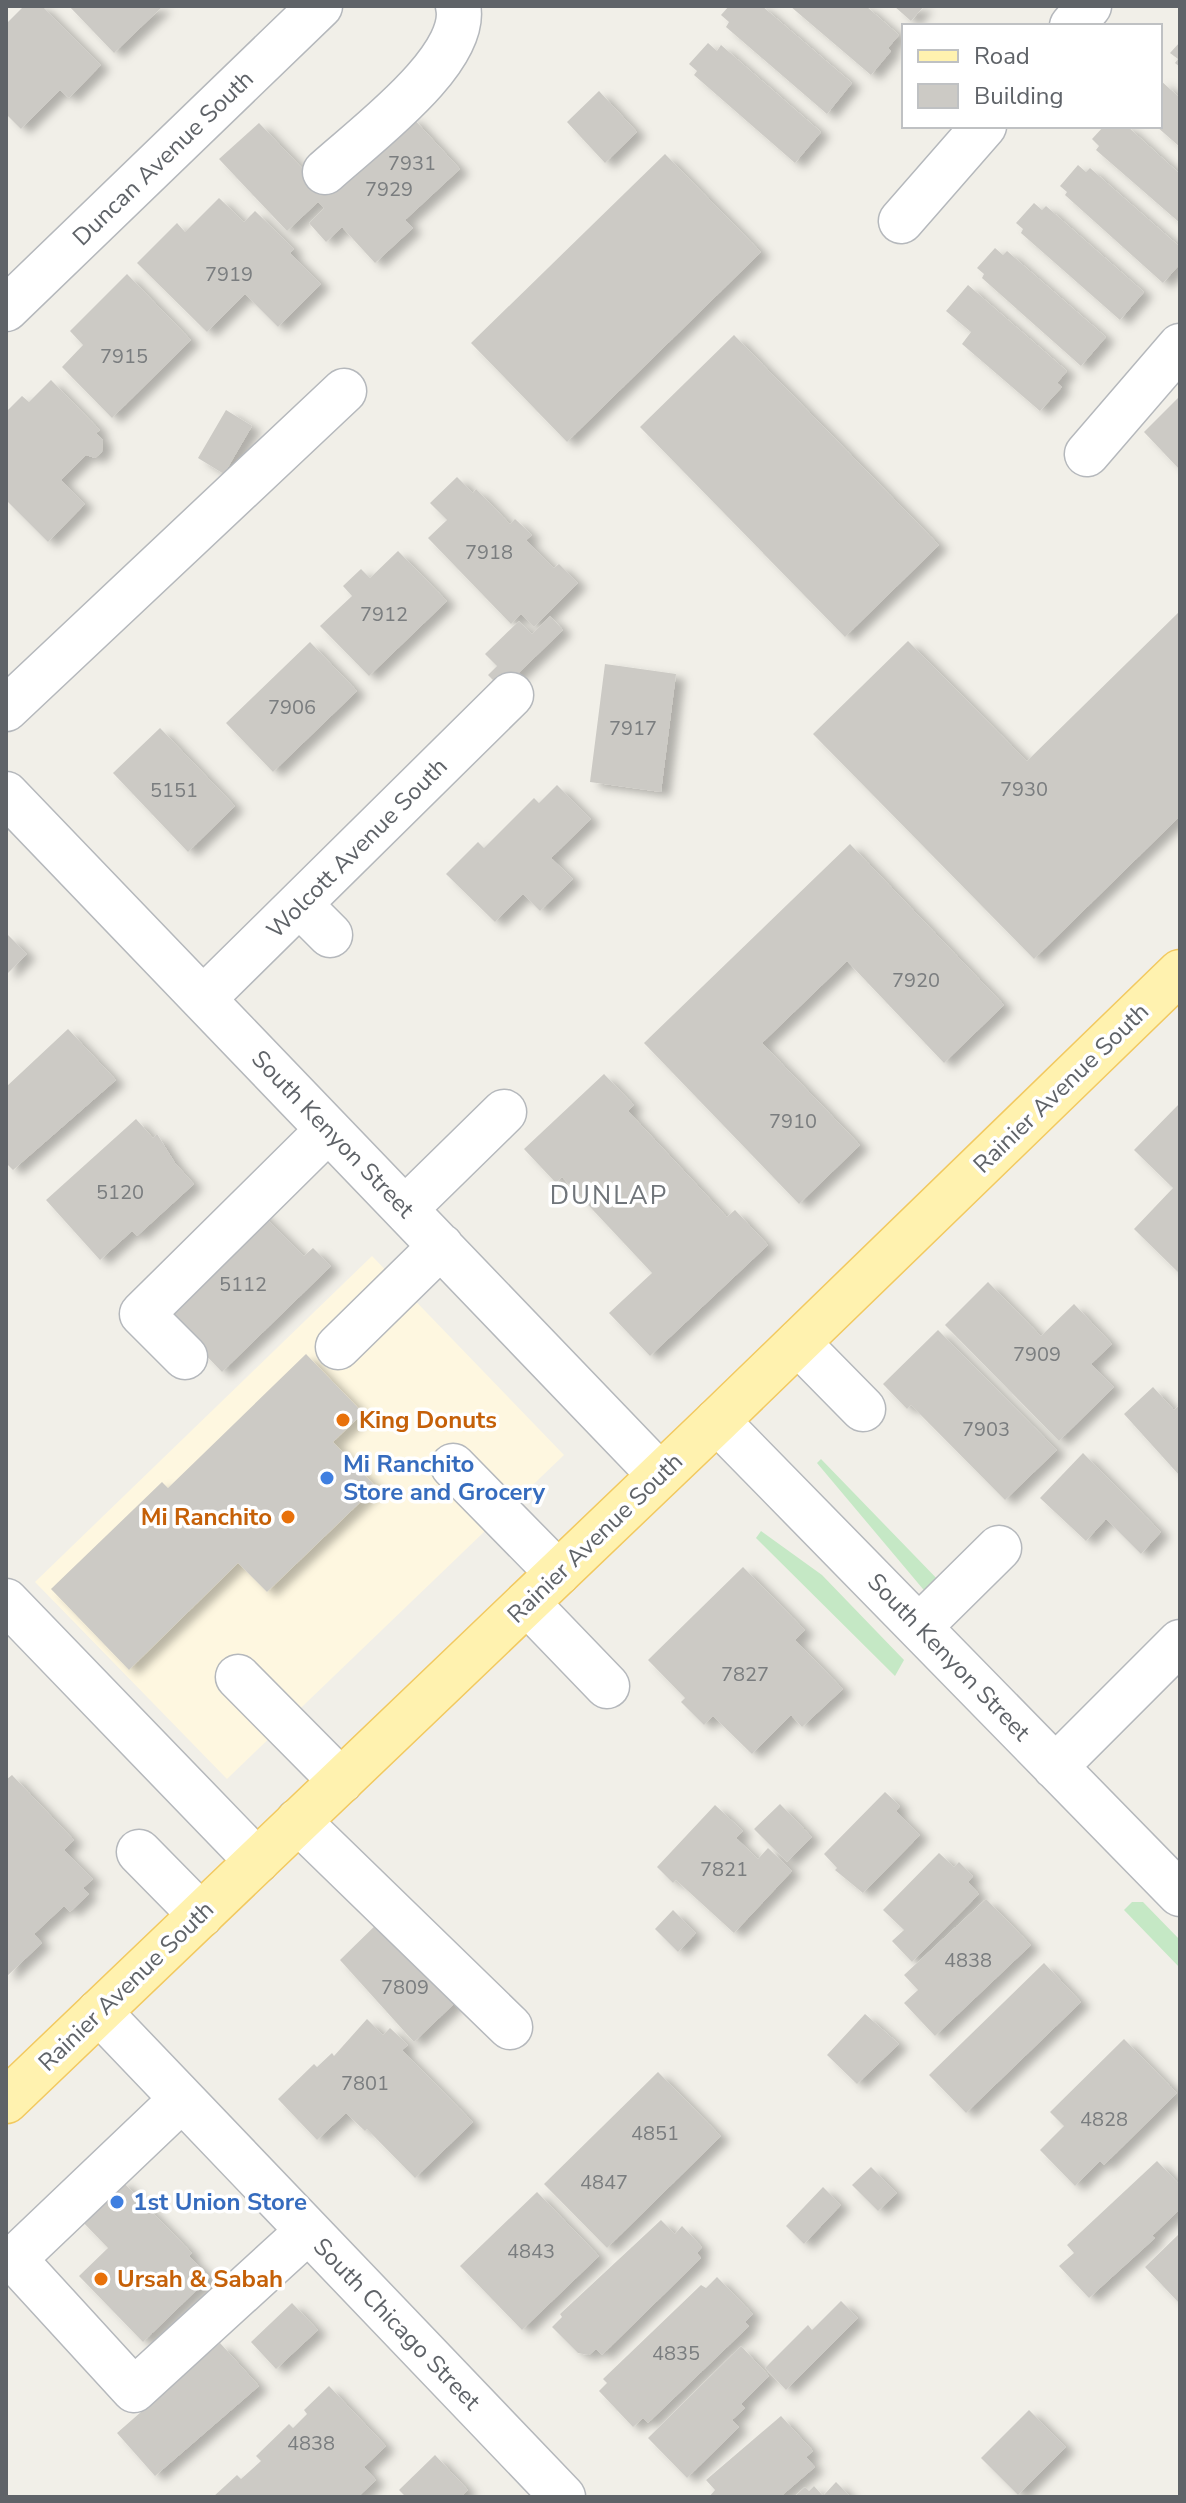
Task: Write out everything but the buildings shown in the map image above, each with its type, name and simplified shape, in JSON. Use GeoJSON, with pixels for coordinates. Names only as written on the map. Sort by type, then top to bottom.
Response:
{"type":"FeatureCollection","features":[{"type":"Feature","properties":{"kind":"main road","name":"Rainier Avenue South"},"geometry":{"type":"LineString","coordinates":[[6,2101],[717,1421],[1180,972]]}},
{"type":"Feature","properties":{"kind":"street","name":"Duncan Avenue South"},"geometry":{"type":"LineString","coordinates":[[6,309],[320,6]]}},
{"type":"Feature","properties":{"kind":"street"},"geometry":{"type":"LineString","coordinates":[[325,172],[434,71],[458,30],[458,6]]}},
{"type":"Feature","properties":{"kind":"street"},"geometry":{"type":"LineString","coordinates":[[1074,24],[1089,6]]}},
{"type":"Feature","properties":{"kind":"street"},"geometry":{"type":"LineString","coordinates":[[901,221],[982,128]]}},
{"type":"Feature","properties":{"kind":"street"},"geometry":{"type":"LineString","coordinates":[[1087,454],[1180,346]]}},
{"type":"Feature","properties":{"kind":"street"},"geometry":{"type":"LineString","coordinates":[[6,709],[344,391]]}},
{"type":"Feature","properties":{"kind":"street","name":"Wolcott Avenue South"},"geometry":{"type":"LineString","coordinates":[[203,999],[315,920],[511,695]]}},
{"type":"Feature","properties":{"kind":"street","name":"South Kenyon Street"},"geometry":{"type":"LineString","coordinates":[[6,794],[660,1475]]}},
{"type":"Feature","properties":{"kind":"street"},"geometry":{"type":"LineString","coordinates":[[405,1209],[504,1112]]}},
{"type":"Feature","properties":{"kind":"street"},"geometry":{"type":"LineString","coordinates":[[185,1357],[142,1314],[328,1130]]}},
{"type":"Feature","properties":{"kind":"street"},"geometry":{"type":"LineString","coordinates":[[338,1347],[441,1246]]}},
{"type":"Feature","properties":{"kind":"street"},"geometry":{"type":"LineString","coordinates":[[798,1343],[863,1409]]}},
{"type":"Feature","properties":{"kind":"street","name":"South Kenyon Street"},"geometry":{"type":"LineString","coordinates":[[717,1421],[1180,1894]]}},
{"type":"Feature","properties":{"kind":"street"},"geometry":{"type":"LineString","coordinates":[[453,1466],[558,1573]]}},
{"type":"Feature","properties":{"kind":"street"},"geometry":{"type":"LineString","coordinates":[[919,1627],[999,1548]]}},
{"type":"Feature","properties":{"kind":"street"},"geometry":{"type":"LineString","coordinates":[[6,1601],[257,1861]]}},
{"type":"Feature","properties":{"kind":"street"},"geometry":{"type":"LineString","coordinates":[[527,1603],[607,1686]]}},
{"type":"Feature","properties":{"kind":"street"},"geometry":{"type":"LineString","coordinates":[[1055,1767],[1180,1642]]}},
{"type":"Feature","properties":{"kind":"street"},"geometry":{"type":"LineString","coordinates":[[238,1677],[341,1781]]}},
{"type":"Feature","properties":{"kind":"street"},"geometry":{"type":"LineString","coordinates":[[298,1821],[510,2027]]}},
{"type":"Feature","properties":{"kind":"street"},"geometry":{"type":"LineString","coordinates":[[139,1852],[201,1915]]}},
{"type":"Feature","properties":{"kind":"street","name":"South Chicago Street"},"geometry":{"type":"LineString","coordinates":[[99,2012],[563,2497]]}},
{"type":"Feature","properties":{"kind":"street"},"geometry":{"type":"LineString","coordinates":[[182,2099],[14,2259],[134,2390],[308,2231]]}},
{"type":"Feature","properties":{"kind":"shaded area"},"geometry":{"type":"Polygon","coordinates":[[[372,1256],[564,1455],[227,1779],[35,1582],[372,1256]]]}},
{"type":"Feature","properties":{"kind":"green space"},"geometry":{"type":"Polygon","coordinates":[[[821,1459],[943,1585],[928,1595],[817,1463],[821,1459]]]}},
{"type":"Feature","properties":{"kind":"green space"},"geometry":{"type":"Polygon","coordinates":[[[761,1531],[822,1575],[904,1660],[895,1676],[756,1538],[761,1531]]]}},
{"type":"Feature","properties":{"kind":"green space"},"geometry":{"type":"Polygon","coordinates":[[[1132,1902],[1143,1902],[1180,1940],[1180,1968],[1124,1910],[1132,1902]]]}},
{"type":"Feature","properties":{"kind":"place","name":"King Donuts"},"geometry":{"type":"Point","coordinates":[343,1420]}},
{"type":"Feature","properties":{"kind":"place","name":"Mi Ranchito Store and Grocery"},"geometry":{"type":"Point","coordinates":[327,1478]}},
{"type":"Feature","properties":{"kind":"place","name":"Mi Ranchito"},"geometry":{"type":"Point","coordinates":[288,1517]}},
{"type":"Feature","properties":{"kind":"place","name":"1st Union Store"},"geometry":{"type":"Point","coordinates":[117,2202]}},
{"type":"Feature","properties":{"kind":"place","name":"Ursah & Sabah"},"geometry":{"type":"Point","coordinates":[101,2279]}},
{"type":"Feature","properties":{"kind":"district","name":"DUNLAP"},"geometry":{"type":"Point","coordinates":[609,1195]}}]}
